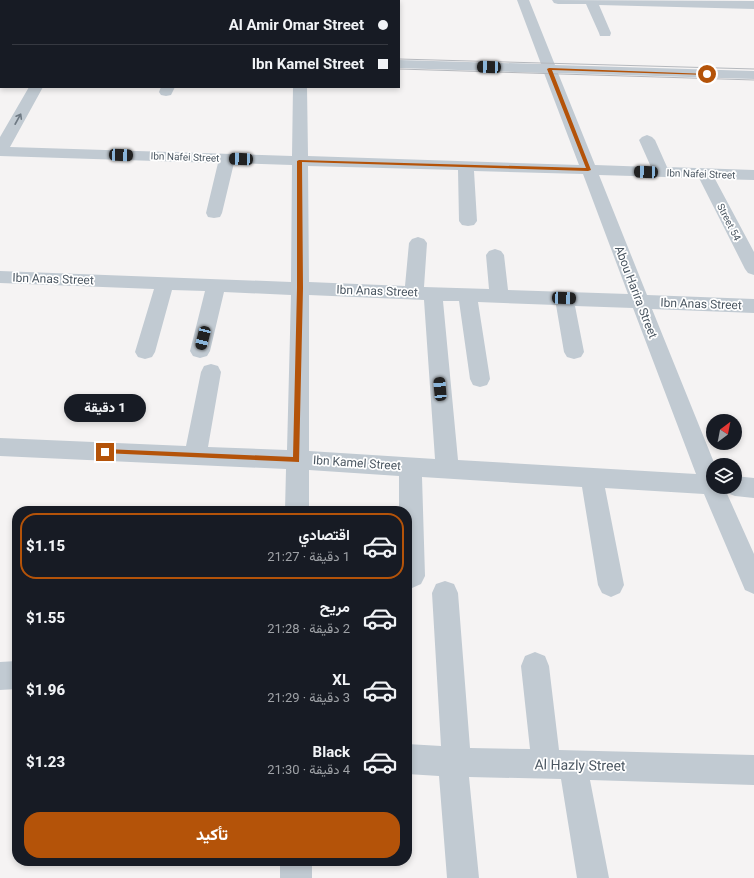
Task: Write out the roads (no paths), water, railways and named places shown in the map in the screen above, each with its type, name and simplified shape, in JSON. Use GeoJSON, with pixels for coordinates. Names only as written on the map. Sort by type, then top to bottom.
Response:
{"type":"FeatureCollection","features":[{"type":"Feature","properties":{"kind":"street","name":"Abou Harira Street"},"geometry":{"type":"LineString","coordinates":[[523,0],[706,470]]}},
{"type":"Feature","properties":{"kind":"street"},"geometry":{"type":"LineString","coordinates":[[558,0],[754,5]]}},
{"type":"Feature","properties":{"kind":"street"},"geometry":{"type":"LineString","coordinates":[[591,1],[605,33]]}},
{"type":"Feature","properties":{"kind":"street"},"geometry":{"type":"LineString","coordinates":[[400,64],[754,75]]}},
{"type":"Feature","properties":{"kind":"street"},"geometry":{"type":"LineString","coordinates":[[0,151],[35,88]]}},
{"type":"Feature","properties":{"kind":"street"},"geometry":{"type":"LineString","coordinates":[[297,506],[296,460],[300,288],[300,88]]}},
{"type":"Feature","properties":{"kind":"street"},"geometry":{"type":"LineString","coordinates":[[647,140],[661,172]]}},
{"type":"Feature","properties":{"kind":"street","name":"Ibn Nafei Street"},"geometry":{"type":"LineString","coordinates":[[0,151],[754,175]]}},
{"type":"Feature","properties":{"kind":"street"},"geometry":{"type":"LineString","coordinates":[[214,213],[226,158]]}},
{"type":"Feature","properties":{"kind":"street"},"geometry":{"type":"LineString","coordinates":[[466,166],[468,221]]}},
{"type":"Feature","properties":{"kind":"street","name":"Street 54"},"geometry":{"type":"LineString","coordinates":[[705,174],[754,269]]}},
{"type":"Feature","properties":{"kind":"street"},"geometry":{"type":"LineString","coordinates":[[418,243],[423,293],[447,468]]}},
{"type":"Feature","properties":{"kind":"street"},"geometry":{"type":"LineString","coordinates":[[495,255],[499,296]]}},
{"type":"Feature","properties":{"kind":"street","name":"Ibn Anas Street"},"geometry":{"type":"LineString","coordinates":[[0,277],[754,306]]}},
{"type":"Feature","properties":{"kind":"street"},"geometry":{"type":"LineString","coordinates":[[145,352],[165,283]]}},
{"type":"Feature","properties":{"kind":"street"},"geometry":{"type":"LineString","coordinates":[[200,351],[216,285]]}},
{"type":"Feature","properties":{"kind":"street"},"geometry":{"type":"LineString","coordinates":[[468,295],[480,379]]}},
{"type":"Feature","properties":{"kind":"street"},"geometry":{"type":"LineString","coordinates":[[564,298],[574,352]]}},
{"type":"Feature","properties":{"kind":"street"},"geometry":{"type":"LineString","coordinates":[[195,455],[211,372]]}},
{"type":"Feature","properties":{"kind":"street","name":"Ibn Kamel Street"},"geometry":{"type":"LineString","coordinates":[[0,447],[447,468],[706,485]]}},
{"type":"Feature","properties":{"kind":"street"},"geometry":{"type":"LineString","coordinates":[[410,467],[411,506]]}},
{"type":"Feature","properties":{"kind":"street"},"geometry":{"type":"LineString","coordinates":[[592,478],[611,585]]}},
{"type":"Feature","properties":{"kind":"street"},"geometry":{"type":"LineString","coordinates":[[742,487],[754,488]]}},
{"type":"Feature","properties":{"kind":"street","name":"Abou Harira Street"},"geometry":{"type":"LineString","coordinates":[[716,494],[754,582]]}},
{"type":"Feature","properties":{"kind":"street"},"geometry":{"type":"LineString","coordinates":[[445,593],[463,878]]}},
{"type":"Feature","properties":{"kind":"street"},"geometry":{"type":"LineString","coordinates":[[535,666],[560,765],[593,878]]}},
{"type":"Feature","properties":{"kind":"street"},"geometry":{"type":"LineString","coordinates":[[0,676],[12,675]]}},
{"type":"Feature","properties":{"kind":"street","name":"Al Hazly Street"},"geometry":{"type":"LineString","coordinates":[[412,759],[455,762],[754,770]]}},
{"type":"Feature","properties":{"kind":"street"},"geometry":{"type":"LineString","coordinates":[[296,866],[296,878]]}},
{"type":"Feature","properties":{"kind":"tram line"},"geometry":{"type":"LineString","coordinates":[[400,59],[754,69]]}},
{"type":"Feature","properties":{"kind":"tram line"},"geometry":{"type":"LineString","coordinates":[[400,69],[754,80]]}}]}
